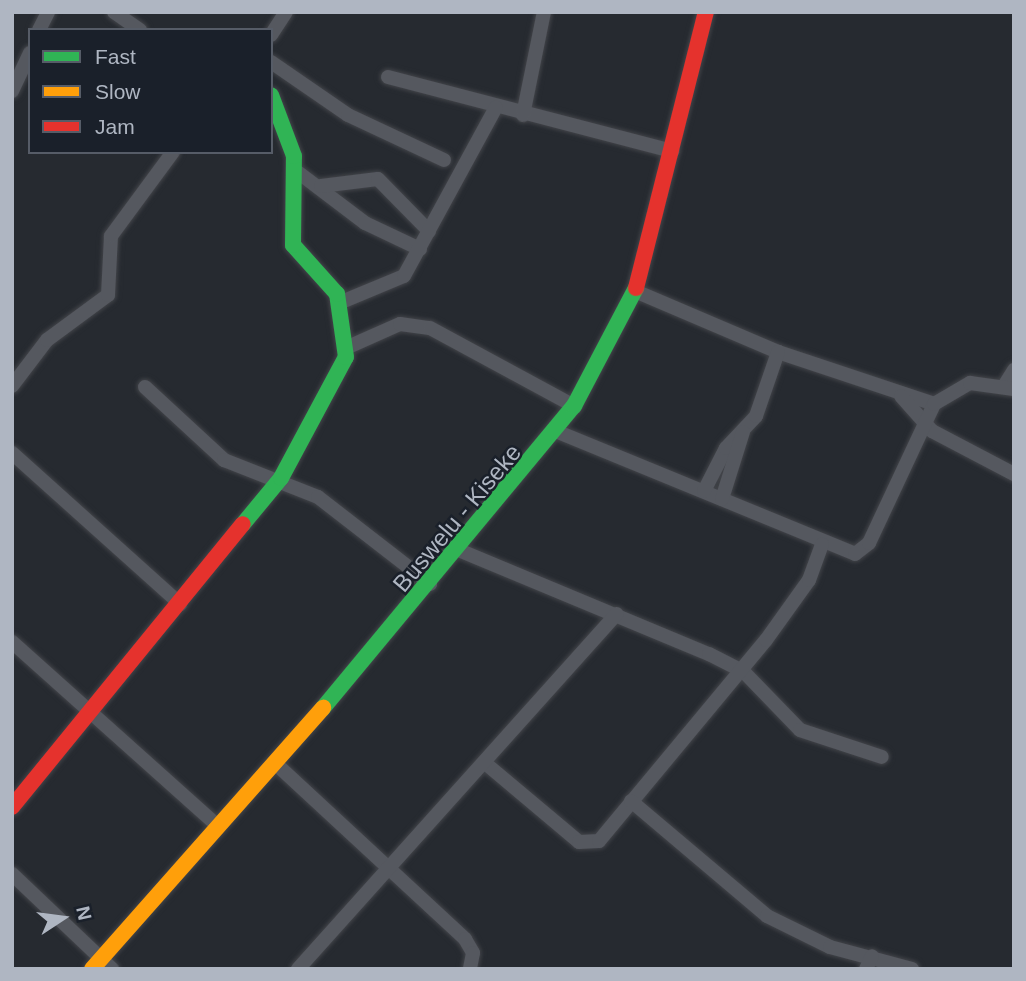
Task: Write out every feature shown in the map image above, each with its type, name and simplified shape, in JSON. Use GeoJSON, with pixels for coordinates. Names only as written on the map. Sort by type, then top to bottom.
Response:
{"type":"FeatureCollection","features":[{"type":"Feature","properties":{"kind":"main road","name":"Buswelu - Kiseke"},"geometry":{"type":"LineString","coordinates":[[102,966],[218,826],[461,551],[558,432],[635,291],[673,152],[706,12]]}},
{"type":"Feature","properties":{"kind":"main road"},"geometry":{"type":"LineString","coordinates":[[12,807],[281,478],[348,347],[339,303],[330,283],[293,245],[295,170],[273,101]]}},
{"type":"Feature","properties":{"kind":"street"},"geometry":{"type":"LineString","coordinates":[[40,28],[48,12]]}},
{"type":"Feature","properties":{"kind":"street"},"geometry":{"type":"LineString","coordinates":[[114,12],[137,28]]}},
{"type":"Feature","properties":{"kind":"street"},"geometry":{"type":"LineString","coordinates":[[273,32],[286,12]]}},
{"type":"Feature","properties":{"kind":"street"},"geometry":{"type":"LineString","coordinates":[[523,115],[544,12]]}},
{"type":"Feature","properties":{"kind":"street"},"geometry":{"type":"LineString","coordinates":[[12,91],[28,57]]}},
{"type":"Feature","properties":{"kind":"street"},"geometry":{"type":"LineString","coordinates":[[273,63],[348,114],[444,160]]}},
{"type":"Feature","properties":{"kind":"street"},"geometry":{"type":"LineString","coordinates":[[388,77],[523,115],[673,152]]}},
{"type":"Feature","properties":{"kind":"street"},"geometry":{"type":"LineString","coordinates":[[339,303],[395,285],[420,249],[496,107]]}},
{"type":"Feature","properties":{"kind":"street"},"geometry":{"type":"LineString","coordinates":[[12,386],[47,340],[108,295],[111,236],[172,154]]}},
{"type":"Feature","properties":{"kind":"street"},"geometry":{"type":"LineString","coordinates":[[295,170],[321,186],[365,223],[420,249]]}},
{"type":"Feature","properties":{"kind":"street"},"geometry":{"type":"LineString","coordinates":[[321,186],[378,178],[429,231]]}},
{"type":"Feature","properties":{"kind":"street"},"geometry":{"type":"LineString","coordinates":[[635,291],[778,352],[901,396],[934,404]]}},
{"type":"Feature","properties":{"kind":"street"},"geometry":{"type":"LineString","coordinates":[[348,347],[400,324],[430,328],[574,406]]}},
{"type":"Feature","properties":{"kind":"street"},"geometry":{"type":"LineString","coordinates":[[704,491],[726,448],[756,416],[778,352]]}},
{"type":"Feature","properties":{"kind":"street"},"geometry":{"type":"LineString","coordinates":[[558,432],[704,491],[822,544],[855,554],[869,543],[934,404],[970,383],[1009,387],[1014,370]]}},
{"type":"Feature","properties":{"kind":"street"},"geometry":{"type":"LineString","coordinates":[[145,387],[232,465],[281,478],[336,510],[430,584]]}},
{"type":"Feature","properties":{"kind":"street"},"geometry":{"type":"LineString","coordinates":[[901,396],[924,424],[1014,474]]}},
{"type":"Feature","properties":{"kind":"street"},"geometry":{"type":"LineString","coordinates":[[722,499],[743,432]]}},
{"type":"Feature","properties":{"kind":"street"},"geometry":{"type":"LineString","coordinates":[[12,453],[180,604]]}},
{"type":"Feature","properties":{"kind":"street"},"geometry":{"type":"LineString","coordinates":[[485,763],[579,842],[599,841],[743,671],[809,580],[822,544]]}},
{"type":"Feature","properties":{"kind":"street"},"geometry":{"type":"LineString","coordinates":[[461,551],[617,614],[743,671],[800,730],[882,757]]}},
{"type":"Feature","properties":{"kind":"street"},"geometry":{"type":"LineString","coordinates":[[298,969],[617,614]]}},
{"type":"Feature","properties":{"kind":"street"},"geometry":{"type":"LineString","coordinates":[[12,642],[218,826]]}},
{"type":"Feature","properties":{"kind":"street"},"geometry":{"type":"LineString","coordinates":[[275,763],[465,939],[473,953],[470,969]]}},
{"type":"Feature","properties":{"kind":"street"},"geometry":{"type":"LineString","coordinates":[[631,801],[767,916],[830,947],[869,962],[912,969]]}},
{"type":"Feature","properties":{"kind":"street"},"geometry":{"type":"LineString","coordinates":[[12,874],[102,966]]}},
{"type":"Feature","properties":{"kind":"traffic: fast"},"geometry":{"type":"LineString","coordinates":[[243,524],[281,478],[346,357],[337,294],[293,245],[294,156],[273,100]]}},
{"type":"Feature","properties":{"kind":"traffic: fast"},"geometry":{"type":"LineString","coordinates":[[323,708],[574,406],[636,288]]}},
{"type":"Feature","properties":{"kind":"traffic: slow"},"geometry":{"type":"LineString","coordinates":[[92,969],[323,708]]}},
{"type":"Feature","properties":{"kind":"traffic: jam"},"geometry":{"type":"LineString","coordinates":[[636,288],[706,12]]}},
{"type":"Feature","properties":{"kind":"traffic: jam"},"geometry":{"type":"LineString","coordinates":[[12,807],[243,524]]}}]}
